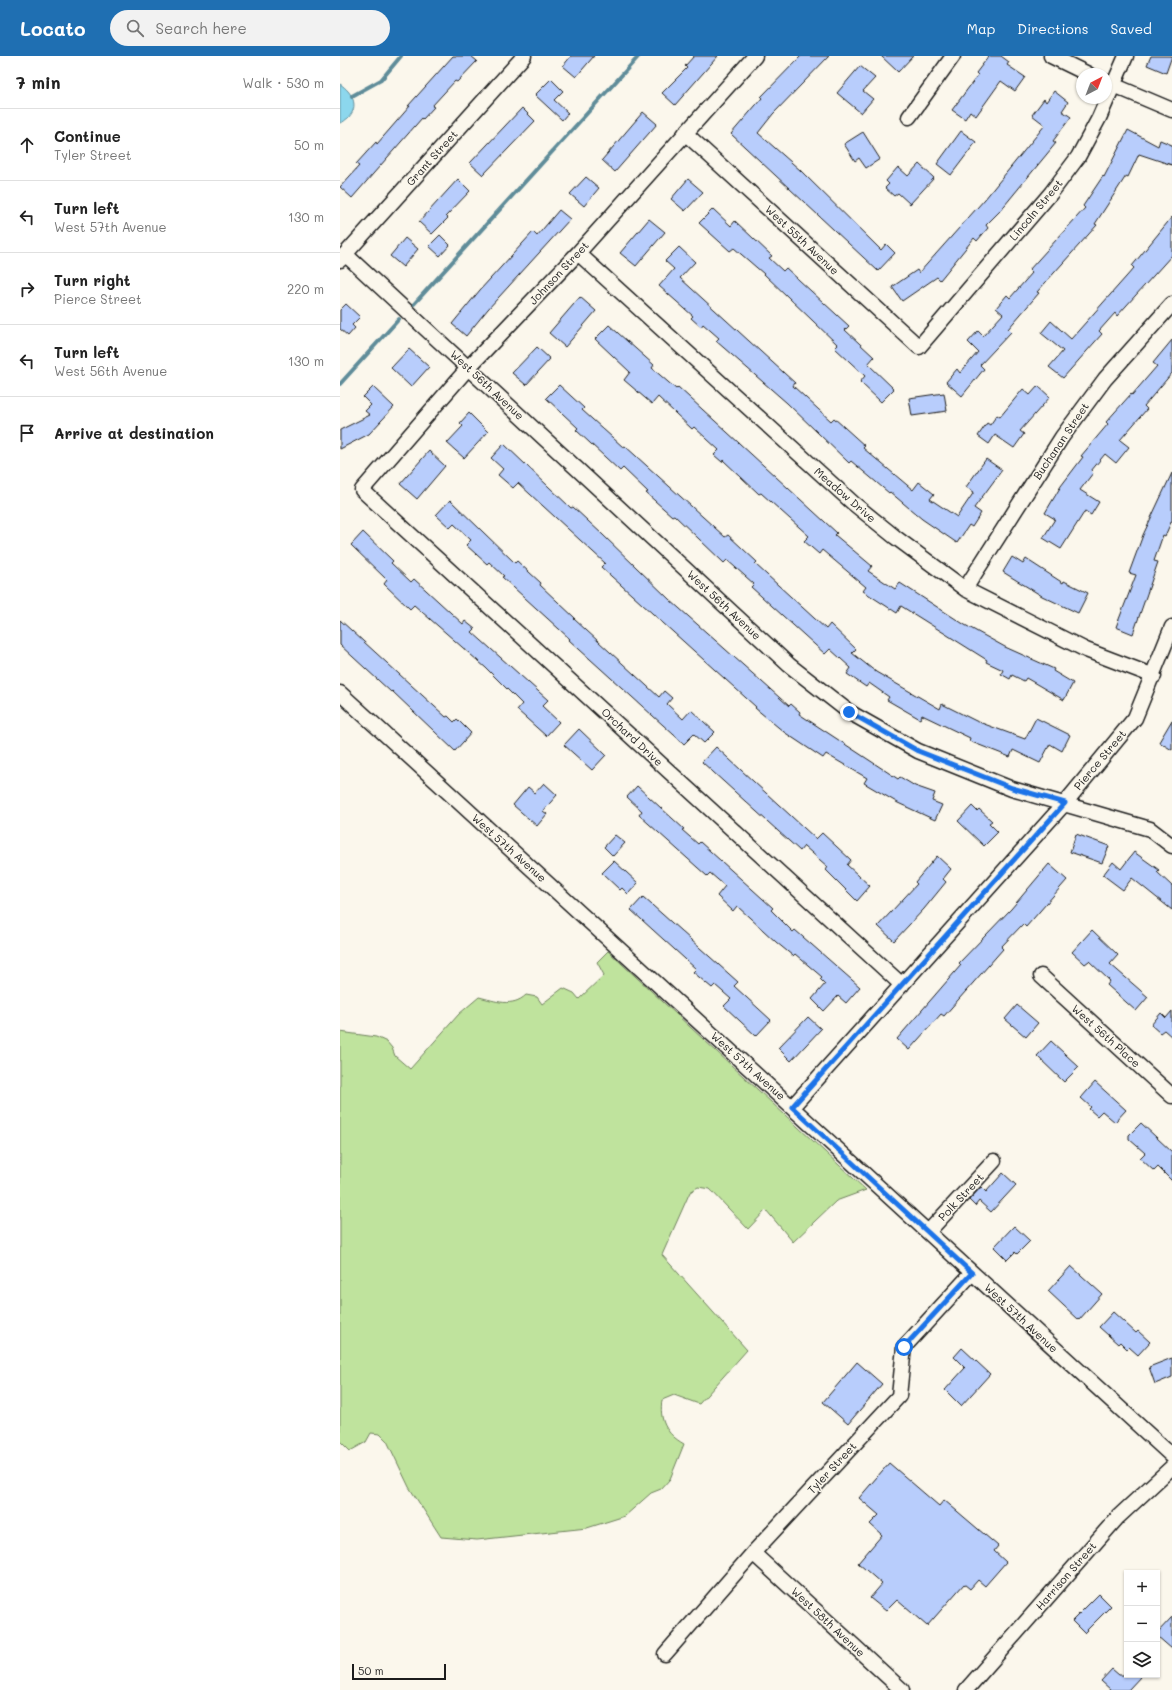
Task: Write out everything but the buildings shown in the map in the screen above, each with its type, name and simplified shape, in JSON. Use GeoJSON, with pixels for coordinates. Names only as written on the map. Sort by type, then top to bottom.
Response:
{"type":"FeatureCollection","features":[{"type":"Feature","properties":{"kind":"street","name":"Grant Street"},"geometry":{"type":"LineString","coordinates":[[343,257],[524,56]]}},
{"type":"Feature","properties":{"kind":"street","name":"Johnson Street"},"geometry":{"type":"LineString","coordinates":[[362,490],[468,368],[578,253],[755,56]]}},
{"type":"Feature","properties":{"kind":"street"},"geometry":{"type":"LineString","coordinates":[[909,117],[953,56]]}},
{"type":"Feature","properties":{"kind":"street"},"geometry":{"type":"LineString","coordinates":[[1051,56],[1076,68]]}},
{"type":"Feature","properties":{"kind":"street","name":"Lincoln Street"},"geometry":{"type":"LineString","coordinates":[[1112,79],[1126,56]]}},
{"type":"Feature","properties":{"kind":"street"},"geometry":{"type":"LineString","coordinates":[[1112,85],[1172,110]]}},
{"type":"Feature","properties":{"kind":"street","name":"Lincoln Street"},"geometry":{"type":"LineString","coordinates":[[919,347],[1051,194],[1078,157],[1099,118],[1103,104]]}},
{"type":"Feature","properties":{"kind":"street","name":"West 55th Avenue"},"geometry":{"type":"LineString","coordinates":[[685,133],[919,347]]}},
{"type":"Feature","properties":{"kind":"street","name":"Meadow Drive"},"geometry":{"type":"LineString","coordinates":[[578,253],[853,504],[965,589],[1086,650],[1154,676]]}},
{"type":"Feature","properties":{"kind":"street","name":"West 56th Avenue"},"geometry":{"type":"LineString","coordinates":[[343,257],[468,368],[789,665],[849,712],[918,751],[1012,788],[1150,828],[1172,846]]}},
{"type":"Feature","properties":{"kind":"street","name":"Buchanan Street"},"geometry":{"type":"LineString","coordinates":[[965,589],[1066,431],[1105,379],[1172,304]]}},
{"type":"Feature","properties":{"kind":"street","name":"Orchard Drive"},"geometry":{"type":"LineString","coordinates":[[362,490],[902,985]]}},
{"type":"Feature","properties":{"kind":"street","name":"Pierce Street"},"geometry":{"type":"LineString","coordinates":[[792,1107],[1065,803],[1135,718],[1154,676],[1172,627]]}},
{"type":"Feature","properties":{"kind":"street","name":"West 57th Avenue"},"geometry":{"type":"LineString","coordinates":[[340,693],[1172,1456]]}},
{"type":"Feature","properties":{"kind":"street","name":"West 56th Place"},"geometry":{"type":"LineString","coordinates":[[1041,976],[1172,1096]]}},
{"type":"Feature","properties":{"kind":"street","name":"Polk Street"},"geometry":{"type":"LineString","coordinates":[[928,1232],[994,1161]]}},
{"type":"Feature","properties":{"kind":"street","name":"Tyler Street"},"geometry":{"type":"LineString","coordinates":[[666,1654],[753,1553],[899,1396],[904,1347],[972,1273]]}},
{"type":"Feature","properties":{"kind":"street","name":"Harrison Street"},"geometry":{"type":"LineString","coordinates":[[966,1690],[1118,1517],[1172,1467]]}},
{"type":"Feature","properties":{"kind":"street","name":"West 58th Avenue"},"geometry":{"type":"LineString","coordinates":[[753,1553],[902,1690]]}},
{"type":"Feature","properties":{"kind":"green space"},"geometry":{"type":"Polygon","coordinates":[[[608,951],[866,1190],[836,1201],[793,1242],[766,1210],[748,1229],[710,1189],[698,1187],[690,1192],[662,1255],[747,1350],[699,1404],[674,1395],[662,1400],[661,1407],[665,1426],[673,1436],[684,1444],[670,1479],[661,1489],[651,1493],[625,1516],[587,1528],[477,1540],[441,1537],[409,1487],[387,1441],[380,1434],[371,1433],[366,1442],[350,1451],[340,1441],[340,1032],[376,1037],[387,1042],[392,1048],[395,1056],[410,1069],[459,1014],[479,997],[498,1002],[509,1002],[521,999],[526,995],[537,997],[542,1004],[563,988],[574,993],[579,999],[604,975],[597,962],[608,951]]]}},
{"type":"Feature","properties":{"kind":"water"},"geometry":{"type":"Polygon","coordinates":[[[340,84],[351,95],[354,109],[348,118],[340,123],[340,84]]]}},
{"type":"Feature","properties":{"kind":"waterway"},"geometry":{"type":"LineString","coordinates":[[352,96],[381,80],[401,56]]}},
{"type":"Feature","properties":{"kind":"waterway"},"geometry":{"type":"LineString","coordinates":[[414,304],[639,56]]}},
{"type":"Feature","properties":{"kind":"waterway"},"geometry":{"type":"LineString","coordinates":[[340,384],[399,319]]}},
{"type":"Feature","properties":{"kind":"route"},"geometry":{"type":"LineString","coordinates":[[849,712],[918,751],[1012,788],[1065,803],[792,1107],[972,1273],[904,1347]]}}]}
